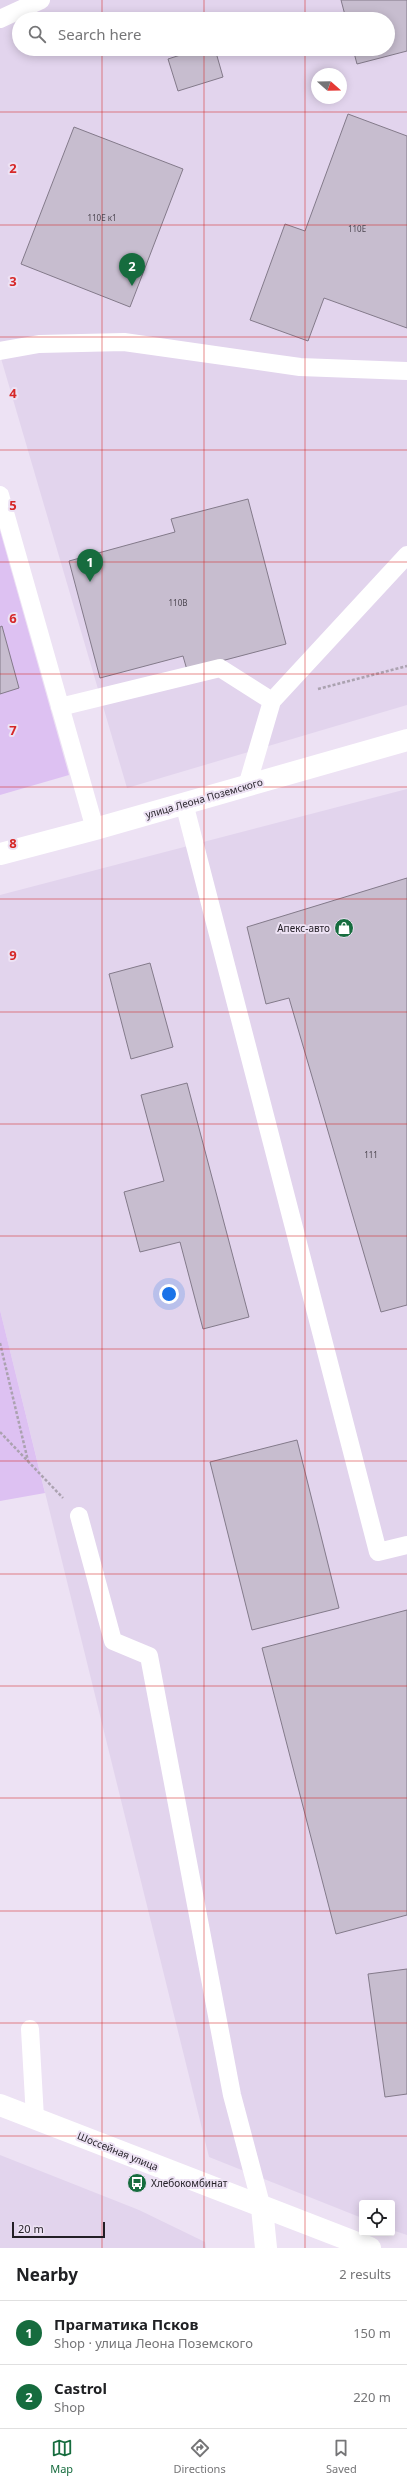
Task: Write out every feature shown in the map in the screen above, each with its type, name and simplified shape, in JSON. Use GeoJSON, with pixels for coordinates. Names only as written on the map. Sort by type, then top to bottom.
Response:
{"type":"FeatureCollection","features":[{"type":"Feature","properties":{"kind":"street","name":"улица Леона Поземского"},"geometry":{"type":"LineString","coordinates":[[0,854],[95,829],[407,740]]}},
{"type":"Feature","properties":{"kind":"street","name":"Шоссейная улица"},"geometry":{"type":"LineString","coordinates":[[0,2105],[262,2208],[370,2248]]}},
{"type":"Feature","properties":{"kind":"street"},"geometry":{"type":"LineString","coordinates":[[262,2208],[266,2248]]}},
{"type":"Feature","properties":{"kind":"lane"},"geometry":{"type":"LineString","coordinates":[[15,12],[41,0]]}},
{"type":"Feature","properties":{"kind":"lane"},"geometry":{"type":"LineString","coordinates":[[0,19],[12,13]]}},
{"type":"Feature","properties":{"kind":"lane"},"geometry":{"type":"LineString","coordinates":[[0,351],[39,344],[124,342],[300,367],[407,371]]}},
{"type":"Feature","properties":{"kind":"lane"},"geometry":{"type":"LineString","coordinates":[[0,495],[95,829]]}},
{"type":"Feature","properties":{"kind":"lane"},"geometry":{"type":"LineString","coordinates":[[247,786],[272,701],[407,555]]}},
{"type":"Feature","properties":{"kind":"lane"},"geometry":{"type":"LineString","coordinates":[[60,707],[220,668],[272,701]]}},
{"type":"Feature","properties":{"kind":"lane"},"geometry":{"type":"LineString","coordinates":[[184,803],[378,1552],[407,1545]]}},
{"type":"Feature","properties":{"kind":"lane"},"geometry":{"type":"LineString","coordinates":[[80,1516],[113,1641],[148,1656],[232,2095],[262,2208]]}},
{"type":"Feature","properties":{"kind":"lane"},"geometry":{"type":"LineString","coordinates":[[30,2029],[35,2118]]}},
{"type":"Feature","properties":{"kind":"path"},"geometry":{"type":"LineString","coordinates":[[272,701],[407,666]]}},
{"type":"Feature","properties":{"kind":"path"},"geometry":{"type":"LineString","coordinates":[[0,1343],[28,1462]]}},
{"type":"Feature","properties":{"kind":"path"},"geometry":{"type":"LineString","coordinates":[[0,1432],[80,1516]]}},
{"type":"Feature","properties":{"kind":"shaded area"},"geometry":{"type":"Polygon","coordinates":[[[0,0],[407,0],[407,705],[127,788],[0,355],[0,0]]]}},
{"type":"Feature","properties":{"kind":"shaded area"},"geometry":{"type":"Polygon","coordinates":[[[0,531],[69,775],[0,795],[0,531]]]}},
{"type":"Feature","properties":{"kind":"shaded area"},"geometry":{"type":"Polygon","coordinates":[[[407,789],[407,2235],[395,2231],[395,2200],[359,2200],[359,2217],[209,2157],[0,1310],[0,895],[407,789]]]}},
{"type":"Feature","properties":{"kind":"shaded area"},"geometry":{"type":"Polygon","coordinates":[[[0,1310],[45,1493],[0,1501],[0,1310]]]}},
{"type":"Feature","properties":{"kind":"shaded area"},"geometry":{"type":"Polygon","coordinates":[[[0,2155],[139,2210],[205,2242],[206,2248],[0,2248],[0,2155]]]}},
{"type":"Feature","properties":{"kind":"building"},"geometry":{"type":"Polygon","coordinates":[[[341,0],[407,0],[407,51],[395,54],[395,12],[344,12],[341,0]]]}},
{"type":"Feature","properties":{"kind":"building"},"geometry":{"type":"Polygon","coordinates":[[[177,56],[217,56],[223,77],[178,91],[168,59],[177,56]]]}},
{"type":"Feature","properties":{"kind":"building"},"geometry":{"type":"Polygon","coordinates":[[[355,56],[388,56],[357,64],[355,56]]]}},
{"type":"Feature","properties":{"kind":"building"},"geometry":{"type":"Polygon","coordinates":[[[348,114],[407,136],[407,328],[324,298],[308,341],[250,320],[285,224],[305,231],[348,114]]]}},
{"type":"Feature","properties":{"kind":"building"},"geometry":{"type":"Polygon","coordinates":[[[74,127],[183,169],[130,307],[21,264],[74,127]]]}},
{"type":"Feature","properties":{"kind":"building"},"geometry":{"type":"Polygon","coordinates":[[[248,499],[286,644],[187,670],[183,656],[100,678],[69,561],[175,532],[171,519],[248,499]]]}},
{"type":"Feature","properties":{"kind":"building"},"geometry":{"type":"Polygon","coordinates":[[[2,626],[19,688],[0,694],[0,627],[2,626]]]}},
{"type":"Feature","properties":{"kind":"building"},"geometry":{"type":"Polygon","coordinates":[[[407,878],[407,1305],[381,1312],[289,998],[266,1004],[247,927],[407,878]]]}},
{"type":"Feature","properties":{"kind":"building"},"geometry":{"type":"Polygon","coordinates":[[[150,963],[173,1047],[131,1059],[109,974],[150,963]]]}},
{"type":"Feature","properties":{"kind":"building"},"geometry":{"type":"Polygon","coordinates":[[[187,1083],[249,1317],[203,1329],[180,1242],[140,1252],[124,1192],[164,1181],[141,1095],[187,1083]]]}},
{"type":"Feature","properties":{"kind":"building"},"geometry":{"type":"Polygon","coordinates":[[[297,1440],[339,1608],[252,1630],[210,1462],[297,1440]]]}},
{"type":"Feature","properties":{"kind":"building"},"geometry":{"type":"Polygon","coordinates":[[[407,1610],[407,1915],[336,1934],[262,1648],[407,1610]]]}},
{"type":"Feature","properties":{"kind":"building"},"geometry":{"type":"Polygon","coordinates":[[[407,1969],[407,2094],[385,2097],[368,1974],[407,1969]]]}},
{"type":"Feature","properties":{"kind":"place","name":"Castrol"},"geometry":{"type":"Point","coordinates":[132,286]}},
{"type":"Feature","properties":{"kind":"place","name":"Прагматика Псков"},"geometry":{"type":"Point","coordinates":[90,582]}},
{"type":"Feature","properties":{"kind":"place","name":"Апекс-авто"},"geometry":{"type":"Point","coordinates":[344,928]}},
{"type":"Feature","properties":{"kind":"place","name":"Хлебокомбинат"},"geometry":{"type":"Point","coordinates":[137,2183]}}]}
